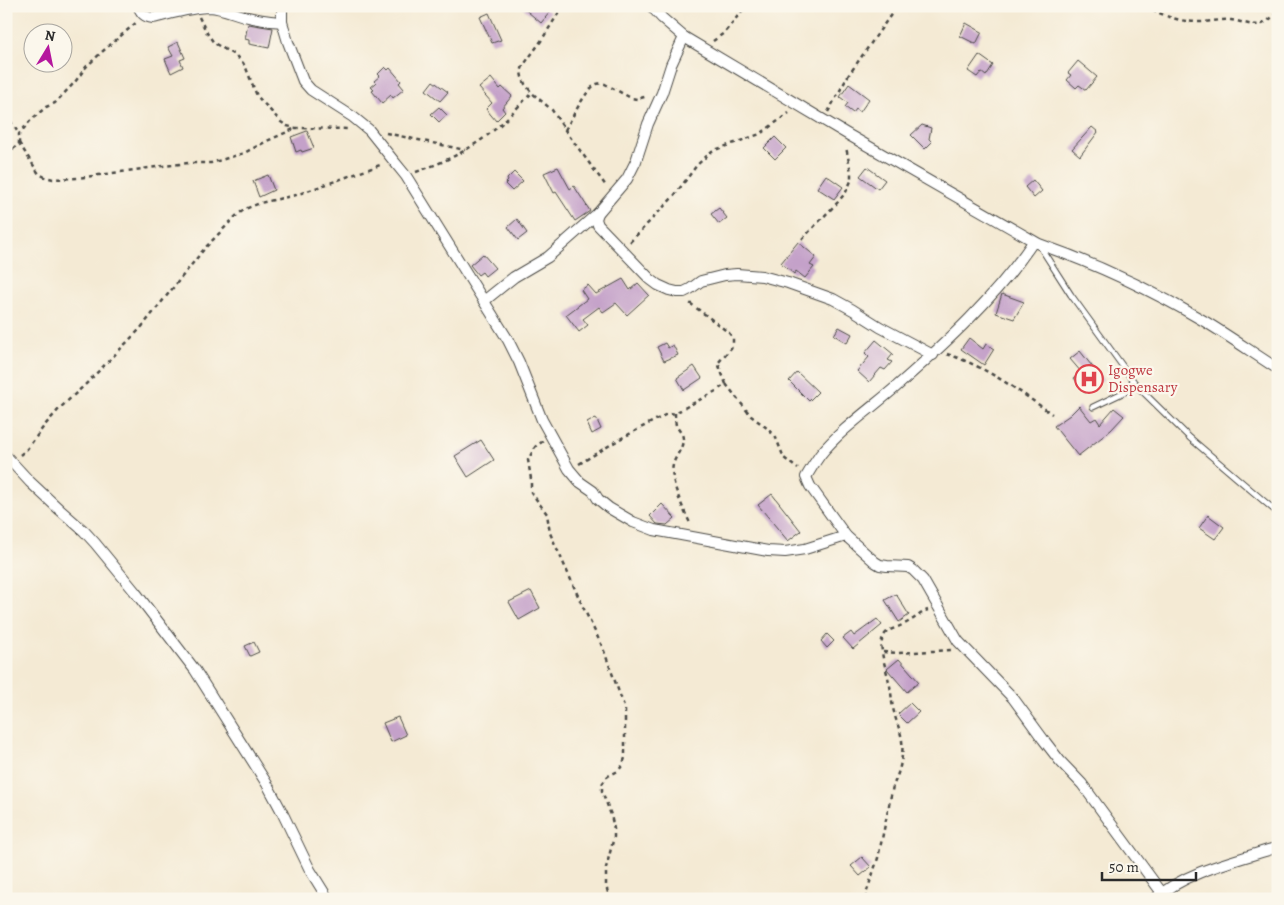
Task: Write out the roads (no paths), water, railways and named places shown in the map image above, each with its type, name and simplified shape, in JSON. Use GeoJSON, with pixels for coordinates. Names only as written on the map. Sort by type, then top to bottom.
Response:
{"type":"FeatureCollection","features":[{"type":"Feature","properties":{"kind":"street"},"geometry":{"type":"LineString","coordinates":[[138,6],[144,16],[153,18],[210,7],[247,17],[282,22]]}},
{"type":"Feature","properties":{"kind":"street"},"geometry":{"type":"LineString","coordinates":[[282,6],[282,22],[303,81],[311,90],[353,117],[369,130],[406,176],[508,340],[519,362],[542,420],[569,469],[580,482],[593,491],[598,499],[633,522],[654,530],[768,551],[785,552],[805,549],[846,536]]}},
{"type":"Feature","properties":{"kind":"street"},"geometry":{"type":"LineString","coordinates":[[651,6],[684,37],[847,134],[1036,243],[1129,281],[1203,321],[1278,369]]}},
{"type":"Feature","properties":{"kind":"street"},"geometry":{"type":"LineString","coordinates":[[484,301],[514,277],[548,257],[598,213],[627,179],[636,161],[648,124],[684,37]]}},
{"type":"Feature","properties":{"kind":"street"},"geometry":{"type":"LineString","coordinates":[[598,213],[596,219],[598,225],[658,285],[669,290],[684,292],[701,281],[725,275],[762,276],[833,299],[880,327],[935,353]]}},
{"type":"Feature","properties":{"kind":"street"},"geometry":{"type":"LineString","coordinates":[[1036,243],[987,301],[935,353],[836,437],[820,455],[806,477],[810,486],[846,536],[875,562],[880,565],[908,567],[923,580],[958,641],[1013,698],[1048,746],[1082,784],[1141,863],[1159,896],[1194,874],[1278,847]]}},
{"type":"Feature","properties":{"kind":"street"},"geometry":{"type":"LineString","coordinates":[[6,456],[30,482],[95,543],[195,670],[267,784],[310,870],[328,899]]}},
{"type":"Feature","properties":{"kind":"lane"},"geometry":{"type":"LineString","coordinates":[[1036,243],[1071,295],[1138,386],[1190,438],[1278,513]]}},
{"type":"Feature","properties":{"kind":"lane"},"geometry":{"type":"LineString","coordinates":[[1093,407],[1138,386]]}},
{"type":"Feature","properties":{"kind":"place","name":"Igogwe Dispensary"},"geometry":{"type":"Point","coordinates":[1089,379]}}]}
